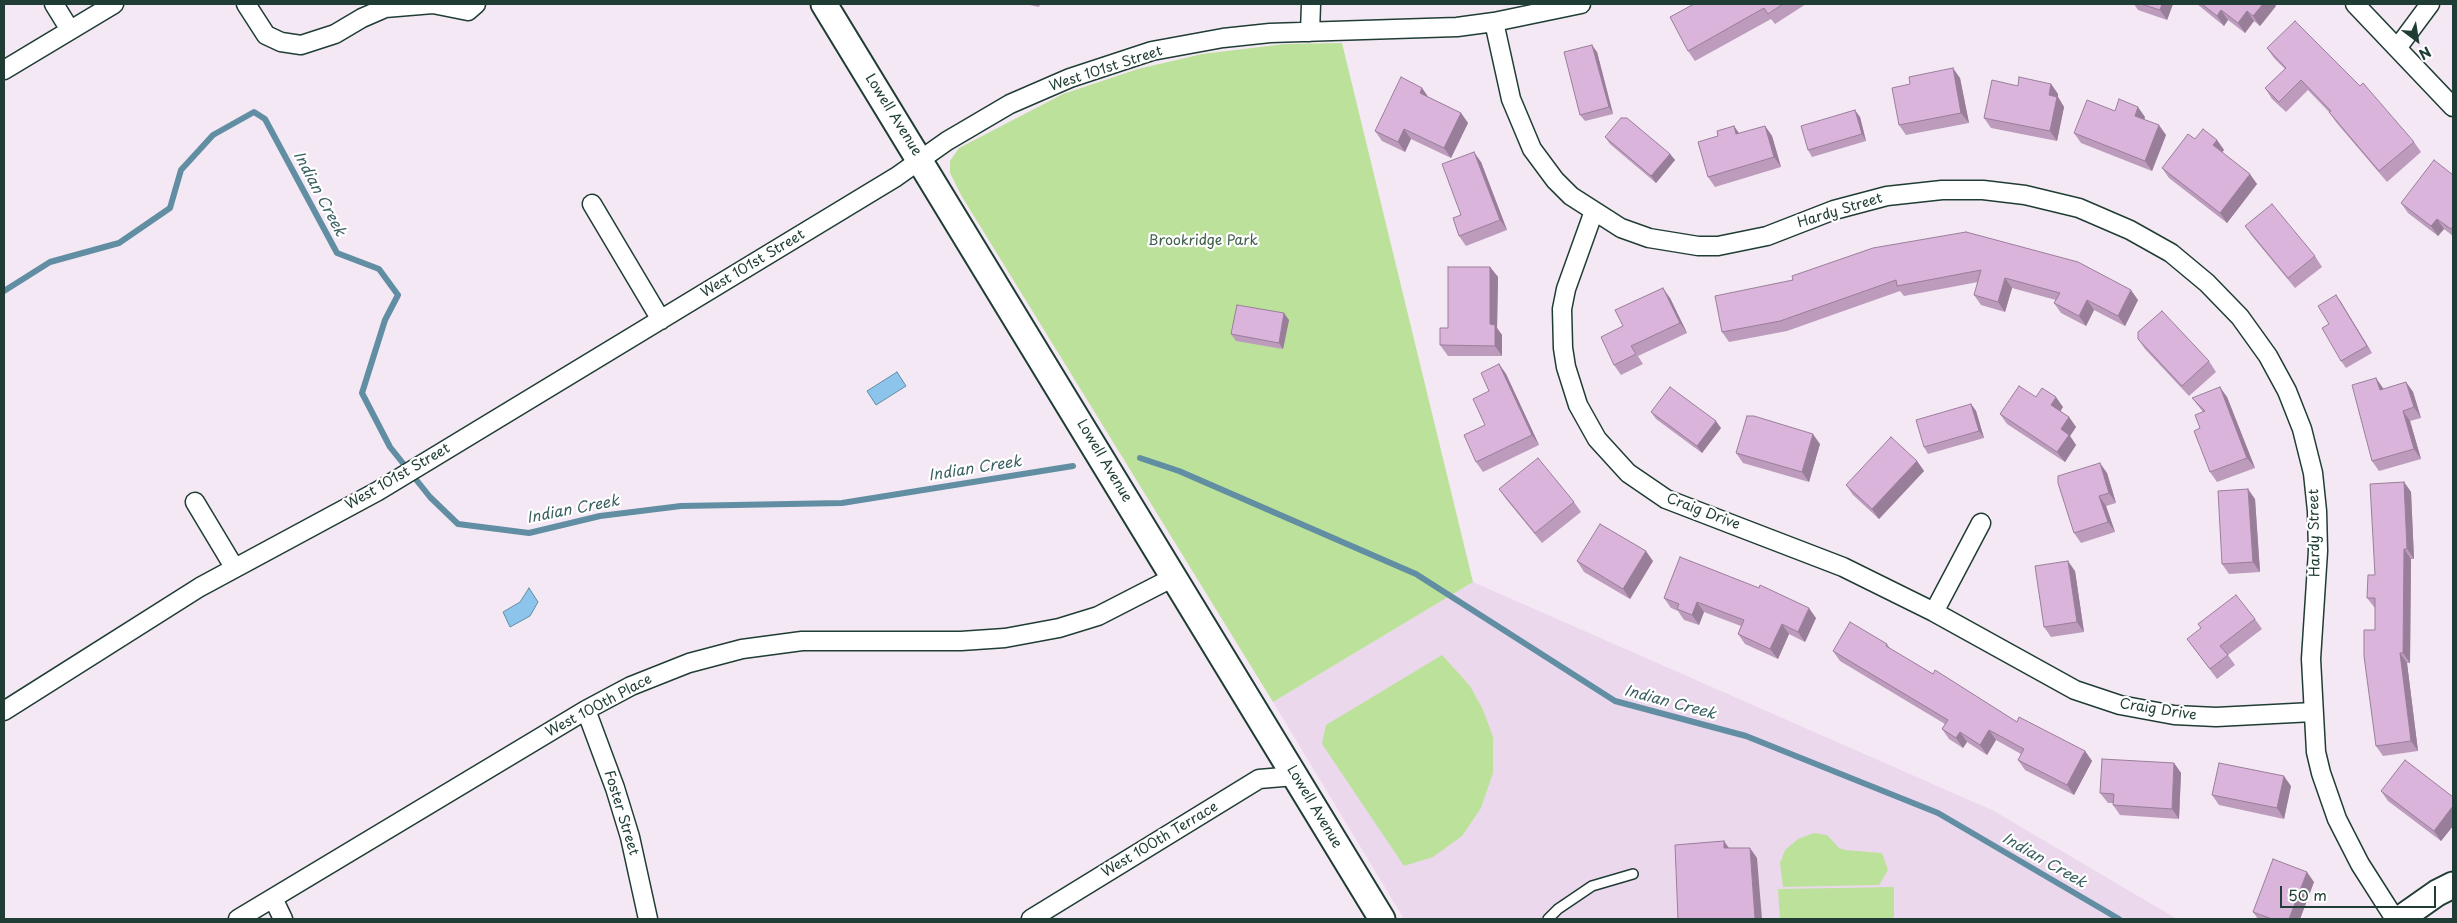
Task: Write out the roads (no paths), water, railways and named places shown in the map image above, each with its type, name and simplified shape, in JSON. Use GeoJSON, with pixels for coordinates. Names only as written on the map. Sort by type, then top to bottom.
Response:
{"type":"FeatureCollection","features":[{"type":"Feature","properties":{"kind":"street"},"geometry":{"type":"LineString","coordinates":[[54,4],[70,30]]}},
{"type":"Feature","properties":{"kind":"street"},"geometry":{"type":"LineString","coordinates":[[246,4],[266,34],[281,42],[301,45],[335,34],[362,18],[385,8],[433,4],[468,11],[476,4]]}},
{"type":"Feature","properties":{"kind":"street","name":"Lowell Avenue"},"geometry":{"type":"LineString","coordinates":[[824,4],[1382,919]]}},
{"type":"Feature","properties":{"kind":"street"},"geometry":{"type":"LineString","coordinates":[[1310,32],[1311,4]]}},
{"type":"Feature","properties":{"kind":"street","name":"West 101st Street"},"geometry":{"type":"LineString","coordinates":[[4,711],[123,634],[234,567],[378,491],[896,178],[947,141],[1010,104],[1070,78],[1152,51],[1223,38],[1310,32],[1456,27],[1494,22],[1581,4]]}},
{"type":"Feature","properties":{"kind":"street"},"geometry":{"type":"LineString","coordinates":[[2355,4],[2453,107]]}},
{"type":"Feature","properties":{"kind":"street"},"geometry":{"type":"LineString","coordinates":[[2398,48],[2430,4]]}},
{"type":"Feature","properties":{"kind":"street"},"geometry":{"type":"LineString","coordinates":[[4,70],[106,6]]}},
{"type":"Feature","properties":{"kind":"street","name":"Hardy Street"},"geometry":{"type":"LineString","coordinates":[[1494,22],[1511,99],[1522,131],[1532,149],[1555,180],[1571,196],[1621,228],[1649,238],[1698,246],[1718,246],[1767,236],[1834,210],[1886,196],[1942,190],[1983,190],[2025,195],[2079,208],[2130,230],[2171,254],[2207,283],[2240,317],[2268,356],[2287,391],[2302,429],[2313,473],[2317,511],[2318,551],[2311,659],[2313,712],[2321,772],[2337,819],[2360,864],[2395,919]]}},
{"type":"Feature","properties":{"kind":"street"},"geometry":{"type":"LineString","coordinates":[[592,204],[661,320]]}},
{"type":"Feature","properties":{"kind":"street","name":"Craig Drive"},"geometry":{"type":"LineString","coordinates":[[1594,211],[1566,289],[1562,329],[1566,368],[1578,405],[1597,439],[1628,473],[1666,499],[1843,566],[1934,612],[2075,690],[2120,705],[2174,715],[2216,717],[2313,712]]}},
{"type":"Feature","properties":{"kind":"street"},"geometry":{"type":"LineString","coordinates":[[195,502],[234,567]]}},
{"type":"Feature","properties":{"kind":"street"},"geometry":{"type":"LineString","coordinates":[[1934,612],[1981,522]]}},
{"type":"Feature","properties":{"kind":"street","name":"West 100th Place"},"geometry":{"type":"LineString","coordinates":[[238,919],[586,710],[630,686],[681,666],[742,649],[802,641],[961,641],[1004,638],[1059,628],[1098,616],[1174,577]]}},
{"type":"Feature","properties":{"kind":"street","name":"Foster Street"},"geometry":{"type":"LineString","coordinates":[[586,710],[615,788],[630,837],[648,919]]}},
{"type":"Feature","properties":{"kind":"street","name":"West 100th Terrace"},"geometry":{"type":"LineString","coordinates":[[1030,919],[1259,779],[1295,776]]}},
{"type":"Feature","properties":{"kind":"street"},"geometry":{"type":"LineString","coordinates":[[2400,919],[2453,885]]}},
{"type":"Feature","properties":{"kind":"street"},"geometry":{"type":"LineString","coordinates":[[273,898],[283,919]]}},
{"type":"Feature","properties":{"kind":"lane"},"geometry":{"type":"LineString","coordinates":[[1548,919],[1558,909],[1592,886],[1633,874]]}},
{"type":"Feature","properties":{"kind":"water"},"geometry":{"type":"Polygon","coordinates":[[[897,372],[906,386],[876,405],[867,391],[897,372]]]}},
{"type":"Feature","properties":{"kind":"water"},"geometry":{"type":"Polygon","coordinates":[[[529,588],[538,602],[530,616],[510,627],[503,612],[520,602],[529,588]]]}},
{"type":"Feature","properties":{"kind":"waterway","name":"Indian Creek"},"geometry":{"type":"LineString","coordinates":[[4,291],[50,262],[119,243],[170,208],[181,170],[213,135],[254,112],[265,119],[337,253],[379,269],[398,295],[385,320],[362,393],[390,447],[430,497],[458,524],[529,533],[600,516],[681,506],[842,503],[1073,466]]}},
{"type":"Feature","properties":{"kind":"waterway","name":"Indian Creek"},"geometry":{"type":"LineString","coordinates":[[1140,458],[1179,471],[1416,574],[1615,701],[1746,736],[1938,813],[2119,919]]}},
{"type":"Feature","properties":{"kind":"park label","name":"Brookridge Park"},"geometry":{"type":"Point","coordinates":[1203,241]}}]}
